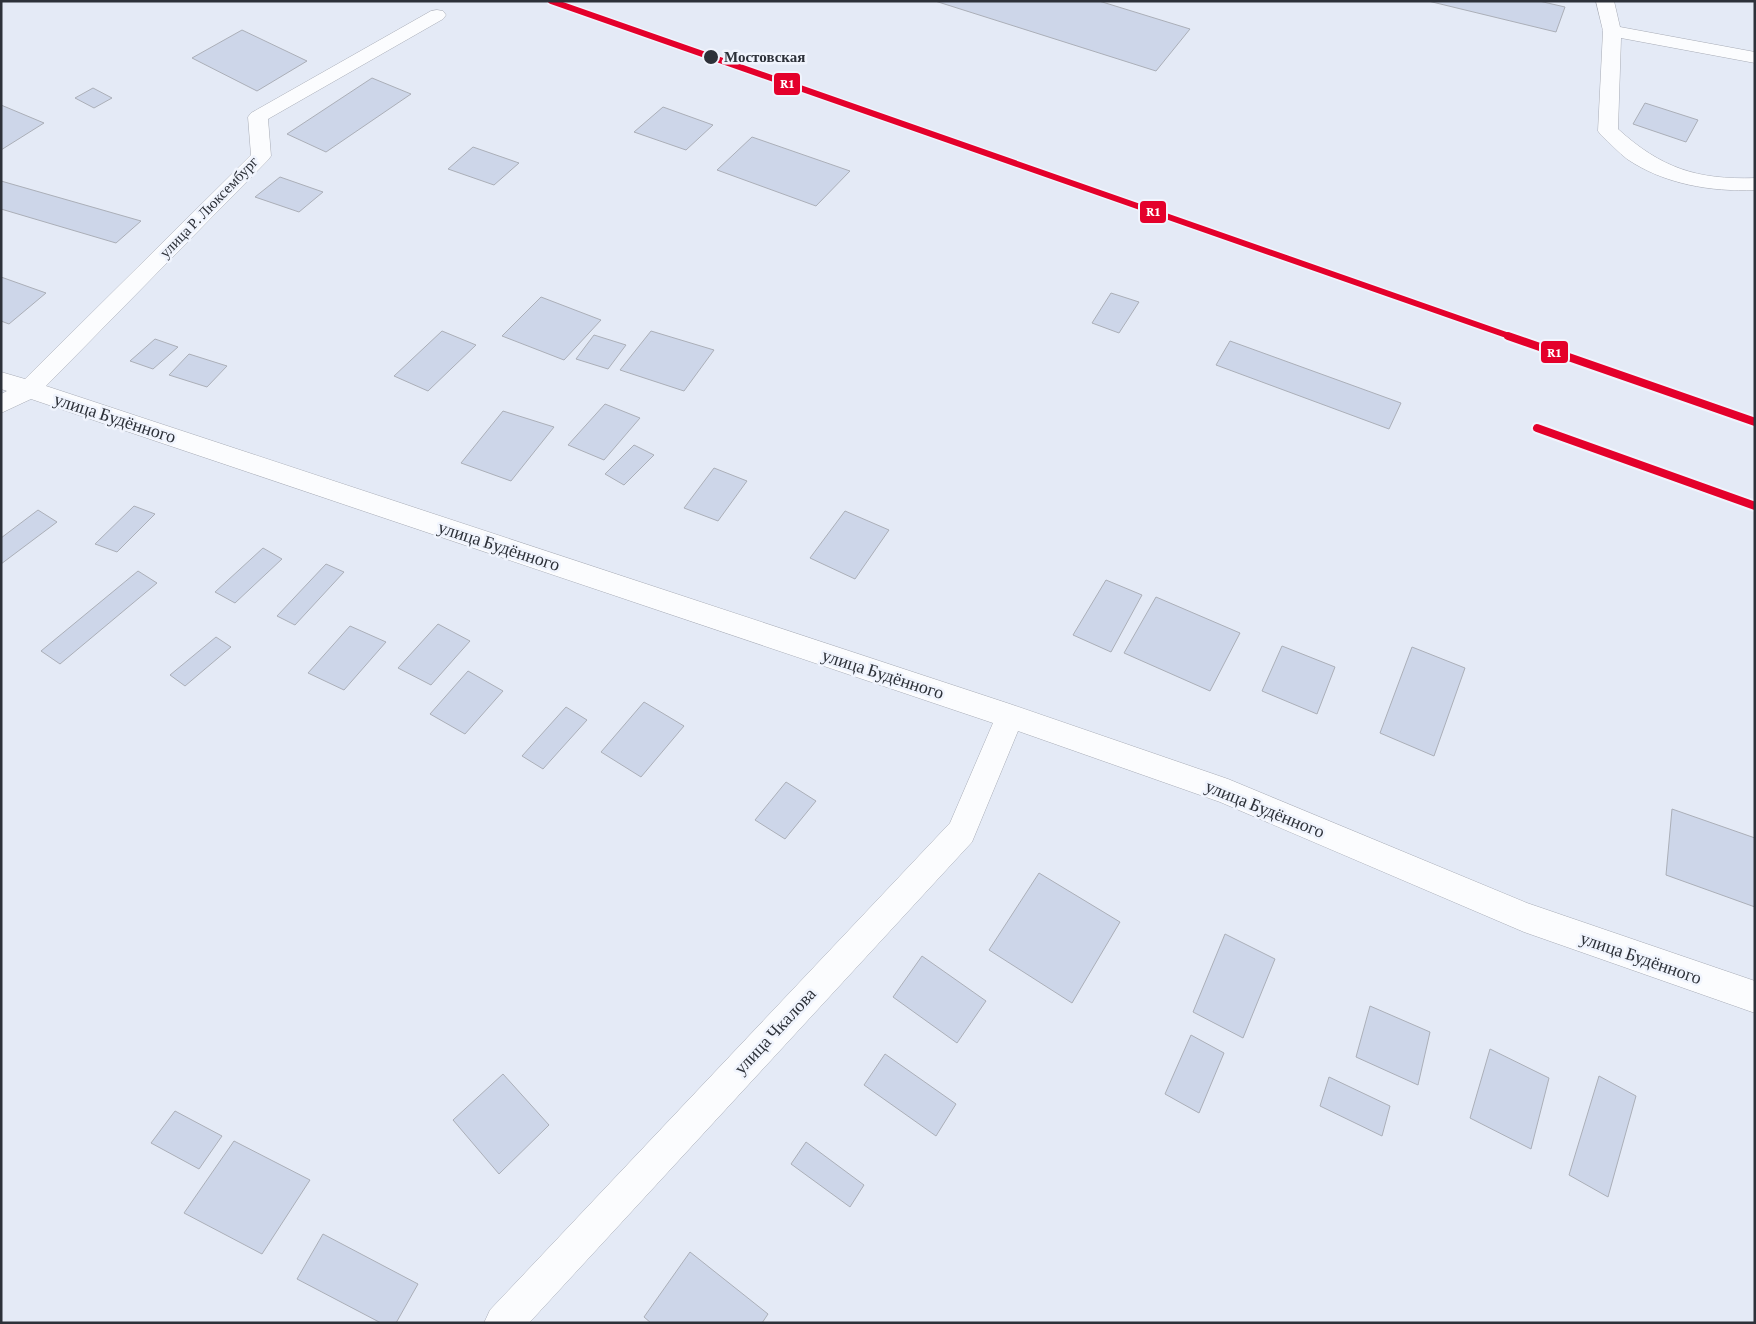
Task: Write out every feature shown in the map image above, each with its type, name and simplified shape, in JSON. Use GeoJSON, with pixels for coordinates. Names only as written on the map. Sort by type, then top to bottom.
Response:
{"type":"FeatureCollection","features":[{"type":"Feature","properties":{"kind":"street"},"geometry":{"type":"LineString","coordinates":[[1605,1],[1612,31],[1608,130],[1634,154],[1676,175],[1736,185],[1755,184]]}},
{"type":"Feature","properties":{"kind":"street","name":"улица Р. Люксембург"},"geometry":{"type":"LineString","coordinates":[[1,406],[28,389],[261,156],[258,117],[437,15]]}},
{"type":"Feature","properties":{"kind":"street"},"geometry":{"type":"LineString","coordinates":[[1612,31],[1755,58]]}},
{"type":"Feature","properties":{"kind":"street","name":"улица Будённого"},"geometry":{"type":"LineString","coordinates":[[1,380],[1010,716],[1228,792],[1524,918],[1755,997]]}},
{"type":"Feature","properties":{"kind":"street","name":"улица Чкалова"},"geometry":{"type":"LineString","coordinates":[[504,1323],[961,832],[1010,716]]}},
{"type":"Feature","properties":{"kind":"building"},"geometry":{"type":"Polygon","coordinates":[[[935,1],[1099,1],[1190,29],[1156,71],[935,1]]]}},
{"type":"Feature","properties":{"kind":"building"},"geometry":{"type":"Polygon","coordinates":[[[1428,1],[1539,1],[1565,7],[1556,32],[1428,1]]]}},
{"type":"Feature","properties":{"kind":"building"},"geometry":{"type":"Polygon","coordinates":[[[242,30],[307,61],[257,91],[192,58],[242,30]]]}},
{"type":"Feature","properties":{"kind":"building"},"geometry":{"type":"Polygon","coordinates":[[[372,78],[411,94],[326,152],[287,134],[372,78]]]}},
{"type":"Feature","properties":{"kind":"building"},"geometry":{"type":"Polygon","coordinates":[[[93,88],[112,98],[94,108],[75,98],[93,88]]]}},
{"type":"Feature","properties":{"kind":"building"},"geometry":{"type":"Polygon","coordinates":[[[1645,103],[1698,120],[1686,142],[1633,124],[1645,103]]]}},
{"type":"Feature","properties":{"kind":"building"},"geometry":{"type":"Polygon","coordinates":[[[1,105],[44,123],[1,150],[1,105]]]}},
{"type":"Feature","properties":{"kind":"building"},"geometry":{"type":"Polygon","coordinates":[[[663,107],[713,125],[686,150],[634,132],[663,107]]]}},
{"type":"Feature","properties":{"kind":"building"},"geometry":{"type":"Polygon","coordinates":[[[752,137],[850,171],[816,206],[717,170],[752,137]]]}},
{"type":"Feature","properties":{"kind":"building"},"geometry":{"type":"Polygon","coordinates":[[[473,147],[519,163],[494,185],[448,169],[473,147]]]}},
{"type":"Feature","properties":{"kind":"building"},"geometry":{"type":"Polygon","coordinates":[[[280,177],[323,192],[299,212],[255,197],[280,177]]]}},
{"type":"Feature","properties":{"kind":"building"},"geometry":{"type":"Polygon","coordinates":[[[1,181],[141,221],[116,243],[1,209],[1,181]]]}},
{"type":"Feature","properties":{"kind":"building"},"geometry":{"type":"Polygon","coordinates":[[[1,277],[46,293],[9,324],[1,321],[1,277]]]}},
{"type":"Feature","properties":{"kind":"building"},"geometry":{"type":"Polygon","coordinates":[[[1111,293],[1139,302],[1119,333],[1092,323],[1111,293]]]}},
{"type":"Feature","properties":{"kind":"building"},"geometry":{"type":"Polygon","coordinates":[[[541,297],[601,320],[564,360],[502,336],[541,297]]]}},
{"type":"Feature","properties":{"kind":"building"},"geometry":{"type":"Polygon","coordinates":[[[442,331],[476,345],[428,391],[394,376],[442,331]]]}},
{"type":"Feature","properties":{"kind":"building"},"geometry":{"type":"Polygon","coordinates":[[[651,331],[714,350],[684,391],[620,370],[651,331]]]}},
{"type":"Feature","properties":{"kind":"building"},"geometry":{"type":"Polygon","coordinates":[[[594,335],[626,345],[608,369],[576,359],[594,335]]]}},
{"type":"Feature","properties":{"kind":"building"},"geometry":{"type":"Polygon","coordinates":[[[155,339],[178,347],[153,369],[130,361],[155,339]]]}},
{"type":"Feature","properties":{"kind":"building"},"geometry":{"type":"Polygon","coordinates":[[[1230,341],[1401,403],[1389,429],[1216,365],[1230,341]]]}},
{"type":"Feature","properties":{"kind":"building"},"geometry":{"type":"Polygon","coordinates":[[[189,354],[227,366],[207,387],[169,375],[189,354]]]}},
{"type":"Feature","properties":{"kind":"building"},"geometry":{"type":"Polygon","coordinates":[[[605,404],[640,418],[604,460],[568,445],[605,404]]]}},
{"type":"Feature","properties":{"kind":"building"},"geometry":{"type":"Polygon","coordinates":[[[503,411],[554,427],[511,481],[461,463],[503,411]]]}},
{"type":"Feature","properties":{"kind":"building"},"geometry":{"type":"Polygon","coordinates":[[[634,445],[654,455],[624,485],[605,474],[634,445]]]}},
{"type":"Feature","properties":{"kind":"building"},"geometry":{"type":"Polygon","coordinates":[[[714,468],[747,481],[718,521],[684,508],[714,468]]]}},
{"type":"Feature","properties":{"kind":"building"},"geometry":{"type":"Polygon","coordinates":[[[134,506],[155,514],[117,552],[95,544],[134,506]]]}},
{"type":"Feature","properties":{"kind":"building"},"geometry":{"type":"Polygon","coordinates":[[[38,510],[57,522],[1,564],[1,538],[38,510]]]}},
{"type":"Feature","properties":{"kind":"building"},"geometry":{"type":"Polygon","coordinates":[[[845,511],[889,530],[855,579],[810,558],[845,511]]]}},
{"type":"Feature","properties":{"kind":"building"},"geometry":{"type":"Polygon","coordinates":[[[263,548],[282,559],[235,603],[215,592],[263,548]]]}},
{"type":"Feature","properties":{"kind":"building"},"geometry":{"type":"Polygon","coordinates":[[[326,564],[344,572],[295,625],[277,616],[326,564]]]}},
{"type":"Feature","properties":{"kind":"building"},"geometry":{"type":"Polygon","coordinates":[[[138,571],[157,583],[60,664],[41,651],[138,571]]]}},
{"type":"Feature","properties":{"kind":"building"},"geometry":{"type":"Polygon","coordinates":[[[1106,580],[1142,595],[1111,652],[1073,635],[1106,580]]]}},
{"type":"Feature","properties":{"kind":"building"},"geometry":{"type":"Polygon","coordinates":[[[1156,597],[1240,633],[1210,691],[1124,653],[1156,597]]]}},
{"type":"Feature","properties":{"kind":"building"},"geometry":{"type":"Polygon","coordinates":[[[438,624],[470,641],[431,685],[398,668],[438,624]]]}},
{"type":"Feature","properties":{"kind":"building"},"geometry":{"type":"Polygon","coordinates":[[[350,626],[386,642],[344,690],[308,673],[350,626]]]}},
{"type":"Feature","properties":{"kind":"building"},"geometry":{"type":"Polygon","coordinates":[[[216,637],[231,647],[185,686],[170,675],[216,637]]]}},
{"type":"Feature","properties":{"kind":"building"},"geometry":{"type":"Polygon","coordinates":[[[1282,646],[1335,667],[1317,714],[1262,691],[1282,646]]]}},
{"type":"Feature","properties":{"kind":"building"},"geometry":{"type":"Polygon","coordinates":[[[1412,647],[1465,668],[1434,756],[1380,733],[1412,647]]]}},
{"type":"Feature","properties":{"kind":"building"},"geometry":{"type":"Polygon","coordinates":[[[468,671],[503,691],[465,734],[430,714],[468,671]]]}},
{"type":"Feature","properties":{"kind":"building"},"geometry":{"type":"Polygon","coordinates":[[[644,702],[684,726],[641,777],[601,752],[644,702]]]}},
{"type":"Feature","properties":{"kind":"building"},"geometry":{"type":"Polygon","coordinates":[[[566,707],[587,720],[543,769],[522,756],[566,707]]]}},
{"type":"Feature","properties":{"kind":"building"},"geometry":{"type":"Polygon","coordinates":[[[786,782],[816,801],[785,839],[755,820],[786,782]]]}},
{"type":"Feature","properties":{"kind":"building"},"geometry":{"type":"Polygon","coordinates":[[[1672,809],[1755,838],[1755,907],[1666,875],[1672,809]]]}},
{"type":"Feature","properties":{"kind":"building"},"geometry":{"type":"Polygon","coordinates":[[[1039,873],[1120,922],[1072,1003],[989,950],[1039,873]]]}},
{"type":"Feature","properties":{"kind":"building"},"geometry":{"type":"Polygon","coordinates":[[[1225,934],[1275,959],[1243,1038],[1193,1012],[1225,934]]]}},
{"type":"Feature","properties":{"kind":"building"},"geometry":{"type":"Polygon","coordinates":[[[922,956],[986,1001],[957,1043],[893,997],[922,956]]]}},
{"type":"Feature","properties":{"kind":"building"},"geometry":{"type":"Polygon","coordinates":[[[1370,1006],[1430,1032],[1418,1085],[1356,1057],[1370,1006]]]}},
{"type":"Feature","properties":{"kind":"building"},"geometry":{"type":"Polygon","coordinates":[[[1191,1035],[1224,1053],[1199,1113],[1165,1094],[1191,1035]]]}},
{"type":"Feature","properties":{"kind":"building"},"geometry":{"type":"Polygon","coordinates":[[[1490,1049],[1549,1078],[1531,1149],[1470,1118],[1490,1049]]]}},
{"type":"Feature","properties":{"kind":"building"},"geometry":{"type":"Polygon","coordinates":[[[885,1054],[956,1104],[936,1136],[864,1085],[885,1054]]]}},
{"type":"Feature","properties":{"kind":"building"},"geometry":{"type":"Polygon","coordinates":[[[503,1074],[549,1125],[499,1174],[453,1120],[503,1074]]]}},
{"type":"Feature","properties":{"kind":"building"},"geometry":{"type":"Polygon","coordinates":[[[1599,1076],[1636,1096],[1608,1197],[1569,1175],[1599,1076]]]}},
{"type":"Feature","properties":{"kind":"building"},"geometry":{"type":"Polygon","coordinates":[[[1329,1077],[1390,1106],[1382,1136],[1320,1106],[1329,1077]]]}},
{"type":"Feature","properties":{"kind":"building"},"geometry":{"type":"Polygon","coordinates":[[[175,1111],[222,1136],[199,1169],[151,1143],[175,1111]]]}},
{"type":"Feature","properties":{"kind":"building"},"geometry":{"type":"Polygon","coordinates":[[[234,1141],[310,1180],[262,1254],[184,1213],[234,1141]]]}},
{"type":"Feature","properties":{"kind":"building"},"geometry":{"type":"Polygon","coordinates":[[[806,1142],[864,1185],[850,1207],[791,1164],[806,1142]]]}},
{"type":"Feature","properties":{"kind":"building"},"geometry":{"type":"Polygon","coordinates":[[[323,1234],[418,1284],[396,1323],[381,1323],[297,1279],[323,1234]]]}},
{"type":"Feature","properties":{"kind":"building"},"geometry":{"type":"Polygon","coordinates":[[[690,1252],[768,1314],[762,1323],[651,1323],[644,1317],[690,1252]]]}},
{"type":"Feature","properties":{"kind":"transit line","name":"R1"},"geometry":{"type":"LineString","coordinates":[[551,1],[1755,422]]}},
{"type":"Feature","properties":{"kind":"transit line","name":"R1"},"geometry":{"type":"LineString","coordinates":[[1537,428],[1755,506]]}},
{"type":"Feature","properties":{"kind":"place","name":"Мостовская"},"geometry":{"type":"Point","coordinates":[711,57]}}]}
